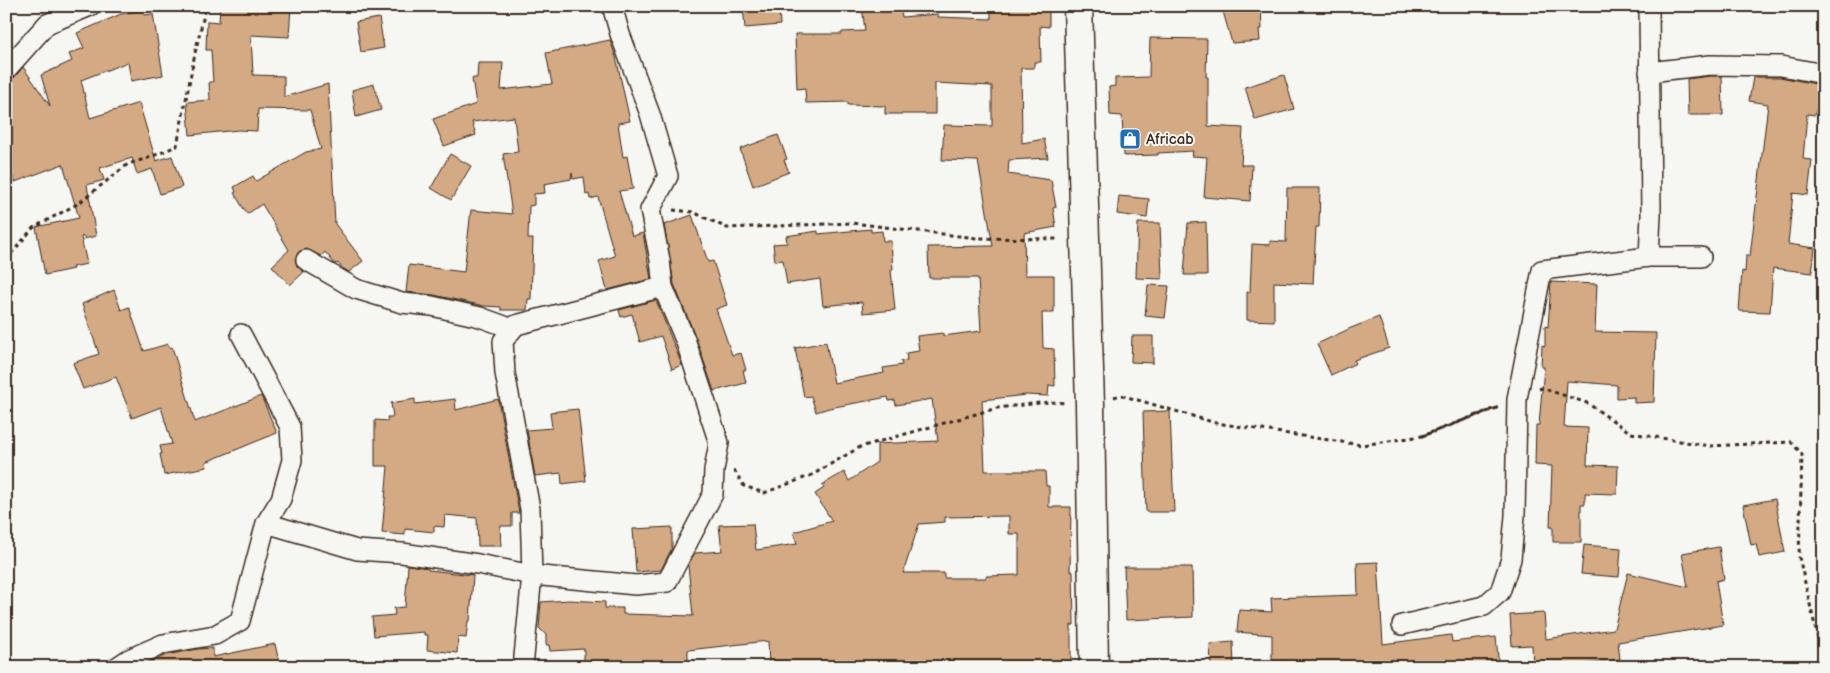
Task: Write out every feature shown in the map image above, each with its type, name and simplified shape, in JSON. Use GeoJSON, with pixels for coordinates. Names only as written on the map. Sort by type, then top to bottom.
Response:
{"type":"FeatureCollection","features":[{"type":"Feature","properties":{"kind":"main road"},"geometry":{"type":"LineString","coordinates":[[1078,6],[1090,404],[1094,667]]}},
{"type":"Feature","properties":{"kind":"street"},"geometry":{"type":"LineString","coordinates":[[6,70],[47,24],[90,6]]}},
{"type":"Feature","properties":{"kind":"street"},"geometry":{"type":"LineString","coordinates":[[266,523],[357,550],[402,553],[478,564],[532,575],[636,584],[667,582],[713,494],[714,470],[719,443],[686,342],[663,287],[660,260],[650,210],[668,176],[650,114],[620,34],[612,6]]}},
{"type":"Feature","properties":{"kind":"street"},"geometry":{"type":"LineString","coordinates":[[1648,257],[1651,215],[1649,6]]}},
{"type":"Feature","properties":{"kind":"street"},"geometry":{"type":"LineString","coordinates":[[1649,72],[1710,65],[1781,66],[1824,74]]}},
{"type":"Feature","properties":{"kind":"street"},"geometry":{"type":"LineString","coordinates":[[1402,625],[1484,606],[1500,592],[1511,559],[1515,516],[1512,402],[1542,270],[1648,257],[1701,257]]}},
{"type":"Feature","properties":{"kind":"street"},"geometry":{"type":"LineString","coordinates":[[306,260],[356,289],[402,303],[432,306],[480,317],[513,329]]}},
{"type":"Feature","properties":{"kind":"street"},"geometry":{"type":"LineString","coordinates":[[523,667],[532,575],[530,509],[505,373],[503,341],[516,325],[663,287]]}},
{"type":"Feature","properties":{"kind":"street"},"geometry":{"type":"LineString","coordinates":[[117,667],[129,659],[163,644],[215,635],[240,621],[266,523],[281,499],[292,460],[290,427],[241,334]]}},
{"type":"Feature","properties":{"kind":"path"},"geometry":{"type":"LineString","coordinates":[[6,260],[33,228],[79,203],[128,164],[177,146],[194,52],[206,6]]}},
{"type":"Feature","properties":{"kind":"path"},"geometry":{"type":"LineString","coordinates":[[650,210],[671,209],[693,212],[728,228],[852,223],[976,238],[1086,240]]}},
{"type":"Feature","properties":{"kind":"path"},"geometry":{"type":"LineString","coordinates":[[719,443],[744,486],[764,493],[812,475],[860,447],[997,408],[1049,402],[1090,404],[1121,395],[1216,423],[1362,445],[1422,436],[1512,402],[1542,388],[1587,403],[1632,433],[1710,446],[1791,442],[1802,454],[1800,557],[1820,643],[1820,667]]}},
{"type":"Feature","properties":{"kind":"building"},"geometry":{"type":"Polygon","coordinates":[[[220,6],[291,6],[289,37],[251,35],[253,75],[284,76],[284,97],[328,84],[335,224],[363,261],[349,272],[338,263],[334,263],[325,252],[321,256],[306,249],[300,251],[295,259],[297,266],[304,272],[290,285],[272,266],[289,250],[262,204],[247,214],[234,193],[236,192],[234,187],[253,176],[256,181],[306,152],[321,149],[310,110],[258,109],[257,131],[238,130],[190,135],[187,102],[210,100],[209,82],[213,82],[211,50],[206,50],[207,21],[219,22],[220,6]]]}},
{"type":"Feature","properties":{"kind":"building"},"geometry":{"type":"Polygon","coordinates":[[[743,6],[779,6],[780,25],[745,28],[743,6]]]}},
{"type":"Feature","properties":{"kind":"building"},"geometry":{"type":"Polygon","coordinates":[[[862,6],[900,6],[902,17],[938,14],[938,17],[991,19],[991,6],[1040,6],[1040,8],[1049,9],[1049,27],[1040,26],[1041,62],[1034,62],[1034,68],[1021,68],[1022,143],[1044,139],[1048,158],[1009,160],[1008,174],[1051,180],[1056,207],[1053,208],[1056,227],[1024,233],[1025,275],[1054,275],[1054,313],[1042,313],[1043,348],[1054,349],[1055,386],[1049,385],[1048,396],[1026,395],[982,400],[985,471],[1045,471],[1046,486],[1049,486],[1049,507],[1071,507],[1070,571],[1073,571],[1074,625],[1071,625],[1071,667],[769,667],[768,641],[688,650],[688,667],[643,667],[643,663],[584,663],[584,649],[550,651],[549,645],[546,645],[546,635],[539,628],[541,602],[569,600],[605,602],[605,608],[623,608],[623,614],[693,616],[688,565],[695,553],[722,551],[719,525],[753,524],[756,550],[797,544],[794,532],[832,521],[815,494],[824,488],[822,485],[844,472],[849,481],[877,462],[877,444],[938,441],[932,399],[896,405],[895,400],[889,401],[888,397],[816,412],[811,396],[804,397],[795,348],[826,342],[834,383],[884,373],[883,368],[902,365],[901,361],[907,360],[906,353],[919,351],[917,336],[943,333],[943,336],[981,331],[978,278],[929,278],[928,247],[993,246],[978,161],[942,160],[944,125],[992,126],[992,86],[935,83],[935,114],[885,114],[885,106],[848,105],[848,102],[806,103],[805,88],[797,89],[795,34],[842,34],[842,32],[865,31],[862,6]],[[1009,516],[945,517],[945,522],[919,524],[903,573],[944,573],[944,578],[986,578],[986,576],[1019,575],[1019,534],[1009,534],[1009,516]]]}},
{"type":"Feature","properties":{"kind":"building"},"geometry":{"type":"Polygon","coordinates":[[[1261,6],[1262,29],[1259,29],[1260,41],[1232,43],[1222,8],[1261,6]]]}},
{"type":"Feature","properties":{"kind":"building"},"geometry":{"type":"Polygon","coordinates":[[[143,10],[144,15],[153,14],[163,75],[131,81],[128,62],[81,80],[90,118],[139,103],[156,161],[172,156],[182,187],[160,194],[152,169],[137,174],[132,158],[100,168],[104,180],[87,185],[96,236],[84,239],[84,236],[81,237],[87,264],[45,275],[36,227],[79,218],[63,164],[15,182],[6,160],[6,81],[14,78],[23,67],[50,106],[41,75],[72,61],[69,54],[84,48],[77,33],[121,14],[143,10]]]}},
{"type":"Feature","properties":{"kind":"building"},"geometry":{"type":"Polygon","coordinates":[[[379,18],[384,48],[361,52],[356,22],[379,18]]]}},
{"type":"Feature","properties":{"kind":"building"},"geometry":{"type":"Polygon","coordinates":[[[1150,38],[1207,39],[1208,126],[1243,128],[1241,165],[1252,165],[1250,201],[1204,197],[1207,157],[1192,156],[1193,151],[1124,156],[1122,116],[1110,115],[1109,87],[1115,86],[1115,78],[1149,77],[1150,38]]]}},
{"type":"Feature","properties":{"kind":"building"},"geometry":{"type":"Polygon","coordinates":[[[610,40],[616,57],[630,121],[618,123],[623,157],[627,156],[633,189],[619,191],[632,236],[643,233],[651,279],[607,290],[599,261],[615,256],[598,197],[590,199],[589,194],[586,195],[584,177],[573,179],[572,173],[571,179],[544,184],[545,193],[534,194],[534,205],[529,206],[528,239],[533,239],[531,299],[528,299],[527,310],[501,310],[501,307],[484,306],[434,295],[406,292],[409,265],[464,272],[471,210],[512,214],[503,154],[518,152],[514,117],[472,122],[476,135],[444,146],[433,119],[476,104],[472,78],[477,78],[478,63],[503,63],[501,90],[552,84],[546,53],[610,40]]]}},
{"type":"Feature","properties":{"kind":"building"},"geometry":{"type":"Polygon","coordinates":[[[1284,75],[1294,109],[1255,120],[1245,87],[1284,75]]]}},
{"type":"Feature","properties":{"kind":"building"},"geometry":{"type":"Polygon","coordinates":[[[1722,76],[1723,115],[1688,115],[1687,79],[1722,76]]]}},
{"type":"Feature","properties":{"kind":"building"},"geometry":{"type":"Polygon","coordinates":[[[1753,77],[1780,77],[1821,85],[1815,115],[1807,114],[1803,159],[1812,160],[1808,195],[1793,193],[1788,244],[1815,248],[1812,273],[1773,268],[1770,312],[1739,311],[1742,271],[1745,272],[1746,256],[1750,256],[1768,104],[1749,101],[1753,77]]]}},
{"type":"Feature","properties":{"kind":"building"},"geometry":{"type":"Polygon","coordinates":[[[374,84],[381,110],[356,117],[352,90],[374,84]]]}},
{"type":"Feature","properties":{"kind":"building"},"geometry":{"type":"Polygon","coordinates":[[[778,135],[787,159],[784,160],[789,172],[753,186],[740,149],[778,135]]]}},
{"type":"Feature","properties":{"kind":"building"},"geometry":{"type":"Polygon","coordinates":[[[450,154],[471,166],[451,200],[431,188],[450,154]]]}},
{"type":"Feature","properties":{"kind":"building"},"geometry":{"type":"Polygon","coordinates":[[[1287,188],[1320,188],[1319,227],[1316,227],[1313,284],[1274,282],[1274,321],[1247,320],[1247,292],[1250,292],[1252,244],[1270,245],[1270,241],[1286,242],[1287,188]]]}},
{"type":"Feature","properties":{"kind":"building"},"geometry":{"type":"Polygon","coordinates":[[[1119,196],[1149,199],[1147,218],[1117,214],[1119,196]]]}},
{"type":"Feature","properties":{"kind":"building"},"geometry":{"type":"Polygon","coordinates":[[[692,215],[708,262],[713,261],[727,305],[716,309],[732,355],[741,353],[746,370],[743,370],[746,383],[714,391],[696,338],[674,284],[664,225],[692,215]]]}},
{"type":"Feature","properties":{"kind":"building"},"geometry":{"type":"Polygon","coordinates":[[[1206,222],[1207,275],[1184,275],[1188,223],[1206,222]]]}},
{"type":"Feature","properties":{"kind":"building"},"geometry":{"type":"Polygon","coordinates":[[[1138,223],[1160,223],[1162,279],[1136,278],[1138,223]]]}},
{"type":"Feature","properties":{"kind":"building"},"geometry":{"type":"Polygon","coordinates":[[[871,229],[871,232],[882,231],[883,241],[891,241],[893,270],[891,270],[895,310],[863,313],[862,302],[823,306],[820,279],[787,284],[783,260],[775,261],[773,244],[787,243],[786,236],[818,231],[818,234],[871,229]]]}},
{"type":"Feature","properties":{"kind":"building"},"geometry":{"type":"Polygon","coordinates":[[[1551,282],[1597,284],[1595,332],[1656,333],[1654,402],[1634,403],[1634,397],[1617,398],[1617,385],[1567,381],[1564,427],[1588,428],[1587,465],[1618,466],[1617,494],[1585,493],[1585,504],[1581,504],[1581,542],[1553,542],[1553,527],[1550,527],[1552,466],[1535,465],[1536,425],[1539,425],[1544,367],[1541,367],[1542,345],[1545,346],[1545,326],[1548,327],[1551,282]]]}},
{"type":"Feature","properties":{"kind":"building"},"geometry":{"type":"Polygon","coordinates":[[[1148,285],[1169,286],[1165,318],[1145,316],[1148,285]]]}},
{"type":"Feature","properties":{"kind":"building"},"geometry":{"type":"Polygon","coordinates":[[[114,290],[121,310],[129,307],[144,351],[168,344],[170,348],[172,347],[195,422],[261,396],[277,433],[206,462],[207,467],[164,475],[160,446],[172,444],[161,407],[132,418],[116,377],[83,389],[73,363],[99,354],[82,304],[114,290]]]}},
{"type":"Feature","properties":{"kind":"building"},"geometry":{"type":"Polygon","coordinates":[[[656,300],[682,365],[672,369],[661,336],[640,342],[632,314],[621,317],[619,310],[656,300]]]}},
{"type":"Feature","properties":{"kind":"building"},"geometry":{"type":"Polygon","coordinates":[[[1379,317],[1389,348],[1354,360],[1356,363],[1331,375],[1317,344],[1379,317]]]}},
{"type":"Feature","properties":{"kind":"building"},"geometry":{"type":"Polygon","coordinates":[[[1132,336],[1153,336],[1153,363],[1131,362],[1132,336]]]}},
{"type":"Feature","properties":{"kind":"building"},"geometry":{"type":"Polygon","coordinates":[[[415,399],[415,404],[455,399],[456,410],[498,399],[519,513],[512,513],[512,526],[500,526],[501,546],[478,546],[477,518],[445,515],[444,527],[434,526],[434,532],[405,529],[405,535],[382,533],[388,466],[375,466],[375,420],[388,421],[387,417],[393,417],[391,403],[415,399]]]}},
{"type":"Feature","properties":{"kind":"building"},"geometry":{"type":"Polygon","coordinates":[[[578,409],[586,481],[562,484],[561,473],[535,476],[527,430],[552,428],[550,412],[578,409]]]}},
{"type":"Feature","properties":{"kind":"building"},"geometry":{"type":"Polygon","coordinates":[[[1170,411],[1174,512],[1146,512],[1143,412],[1170,411]]]}},
{"type":"Feature","properties":{"kind":"building"},"geometry":{"type":"Polygon","coordinates":[[[1775,499],[1785,552],[1759,557],[1756,544],[1751,545],[1743,505],[1775,499]]]}},
{"type":"Feature","properties":{"kind":"building"},"geometry":{"type":"Polygon","coordinates":[[[672,527],[672,548],[661,570],[636,572],[633,529],[672,527]]]}},
{"type":"Feature","properties":{"kind":"building"},"geometry":{"type":"Polygon","coordinates":[[[1584,545],[1621,548],[1619,577],[1581,574],[1584,545]]]}},
{"type":"Feature","properties":{"kind":"building"},"geometry":{"type":"Polygon","coordinates":[[[1719,547],[1724,579],[1716,581],[1723,625],[1618,642],[1620,659],[1569,667],[1533,667],[1532,645],[1512,646],[1510,615],[1544,613],[1546,639],[1614,629],[1628,573],[1688,587],[1682,553],[1719,547]]]}},
{"type":"Feature","properties":{"kind":"building"},"geometry":{"type":"Polygon","coordinates":[[[1378,562],[1383,644],[1451,635],[1452,642],[1496,637],[1499,667],[1272,667],[1272,635],[1237,632],[1239,610],[1272,612],[1271,598],[1358,595],[1357,563],[1378,562]]]}},
{"type":"Feature","properties":{"kind":"building"},"geometry":{"type":"Polygon","coordinates":[[[408,565],[428,568],[428,570],[473,575],[470,621],[468,621],[466,638],[458,637],[457,653],[427,650],[428,635],[424,635],[424,632],[374,636],[372,617],[395,615],[394,608],[405,607],[408,565]]]}},
{"type":"Feature","properties":{"kind":"building"},"geometry":{"type":"Polygon","coordinates":[[[1124,567],[1192,567],[1193,617],[1126,620],[1124,567]]]}},
{"type":"Feature","properties":{"kind":"building"},"geometry":{"type":"Polygon","coordinates":[[[1233,642],[1234,667],[1211,667],[1210,644],[1233,642]]]}},
{"type":"Feature","properties":{"kind":"building"},"geometry":{"type":"Polygon","coordinates":[[[275,644],[280,667],[141,667],[166,655],[198,649],[213,648],[213,657],[275,644]]]}},
{"type":"Feature","properties":{"kind":"place","name":"Africab"},"geometry":{"type":"Point","coordinates":[1130,139]}}]}
